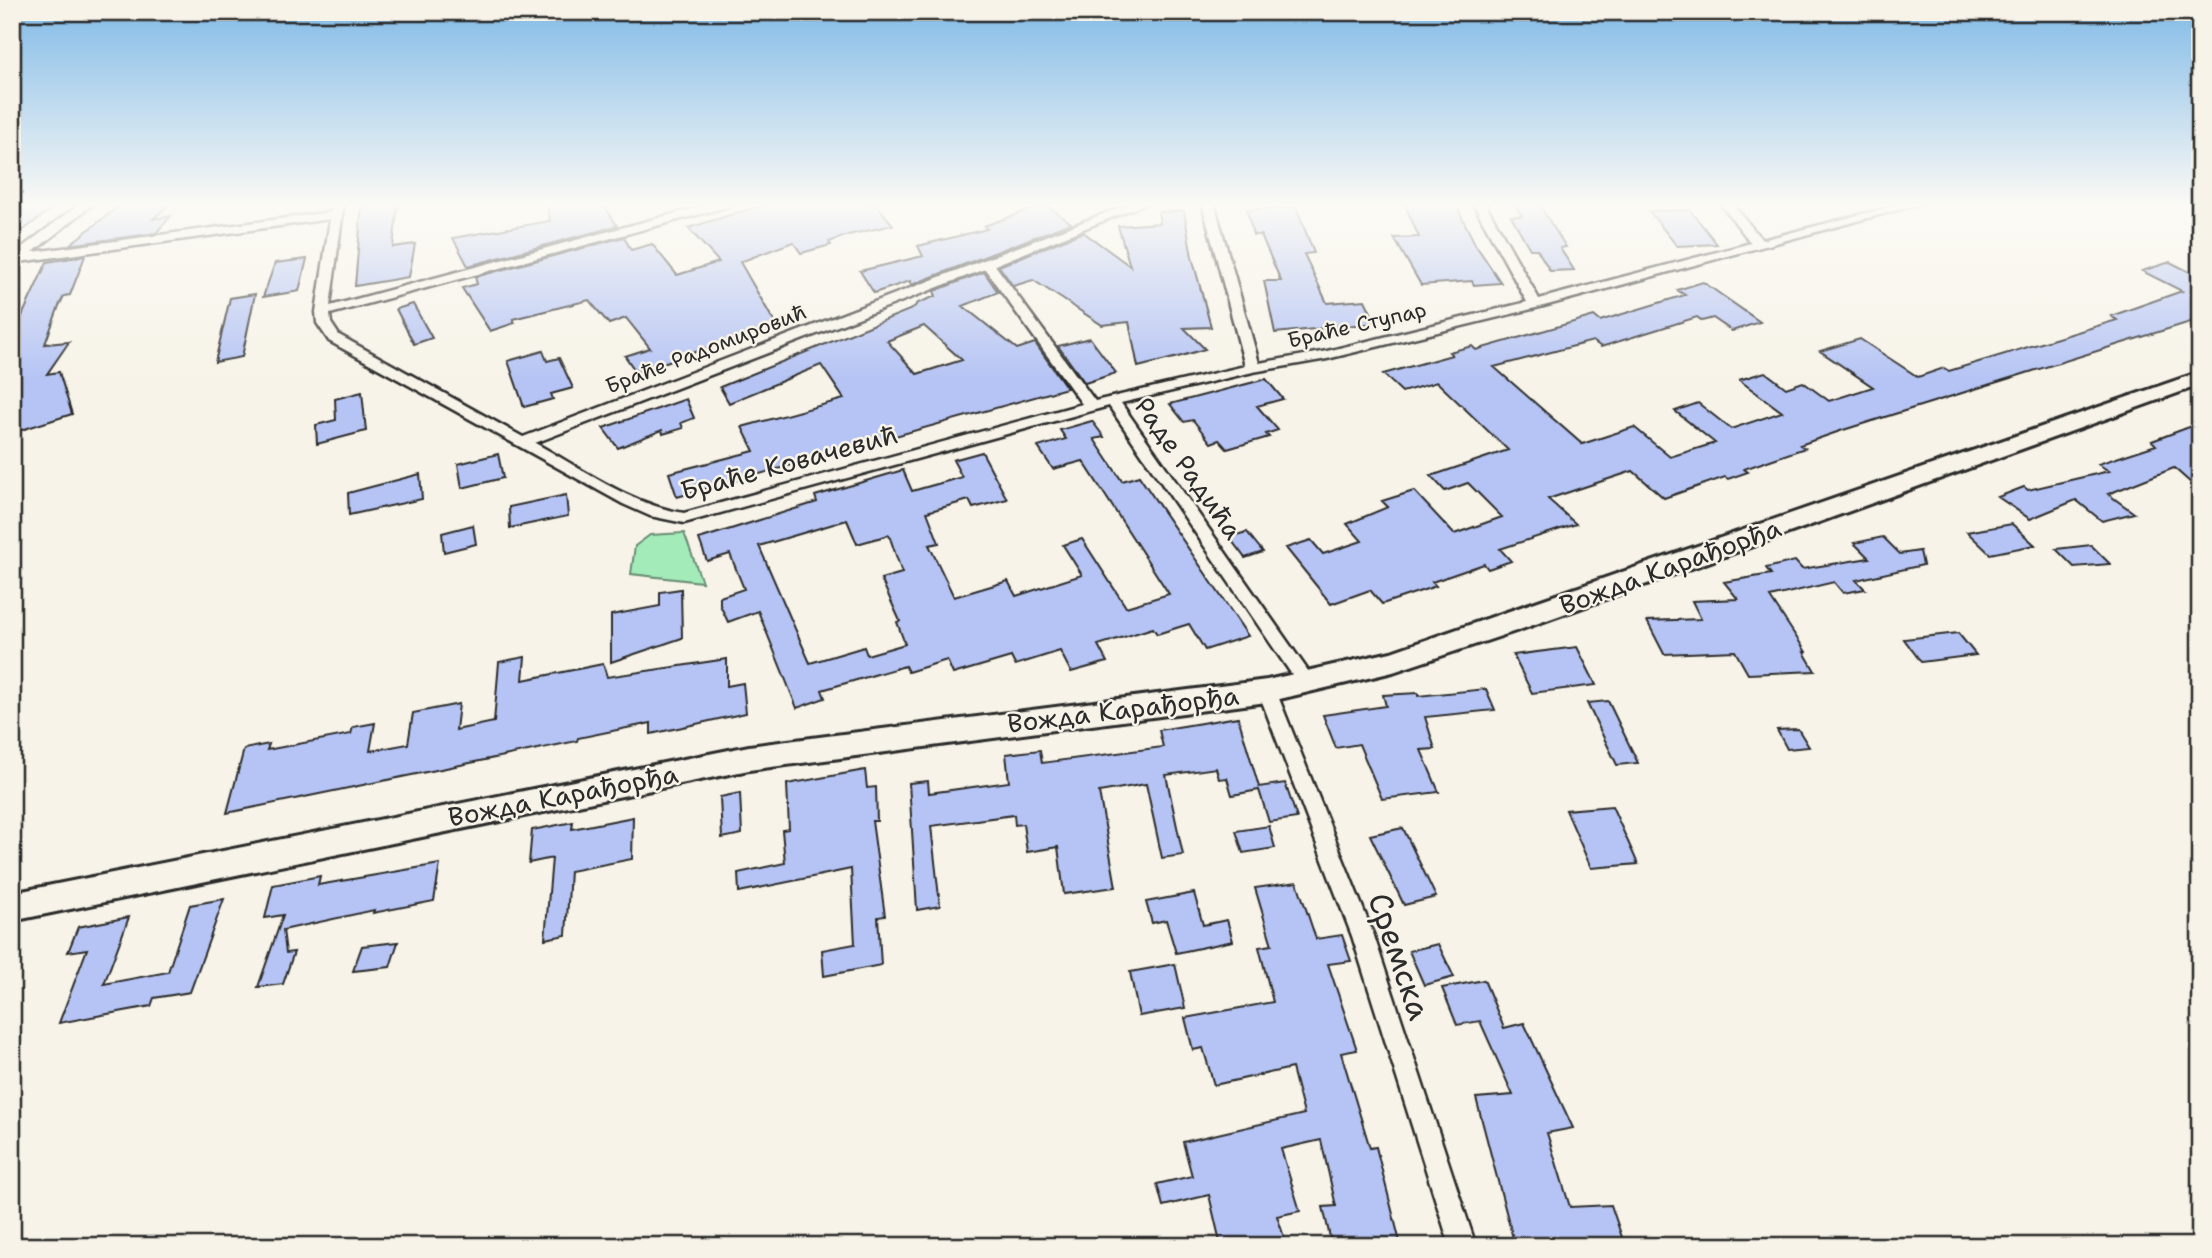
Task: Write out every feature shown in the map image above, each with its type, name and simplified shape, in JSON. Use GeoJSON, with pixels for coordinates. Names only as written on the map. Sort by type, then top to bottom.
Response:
{"type":"FeatureCollection","features":[{"type":"Feature","properties":{"kind":"main road","name":"Вожда Карађорђа"},"geometry":{"type":"LineString","coordinates":[[12,907],[749,758],[1267,691],[1307,683],[1393,662],[1513,622],[2200,377]]}},
{"type":"Feature","properties":{"kind":"street"},"geometry":{"type":"LineString","coordinates":[[330,262],[323,312],[510,262]]}},
{"type":"Feature","properties":{"kind":"street","name":"Браће Радомировић"},"geometry":{"type":"LineString","coordinates":[[521,443],[993,262]]}},
{"type":"Feature","properties":{"kind":"street"},"geometry":{"type":"LineString","coordinates":[[1224,262],[1253,368]]}},
{"type":"Feature","properties":{"kind":"street"},"geometry":{"type":"LineString","coordinates":[[1512,262],[1535,304]]}},
{"type":"Feature","properties":{"kind":"street","name":"Браће Ступар"},"geometry":{"type":"LineString","coordinates":[[1253,368],[1327,355],[1692,262]]}},
{"type":"Feature","properties":{"kind":"street"},"geometry":{"type":"LineString","coordinates":[[987,264],[1091,406]]}},
{"type":"Feature","properties":{"kind":"street","name":"Браће Ковачевић"},"geometry":{"type":"LineString","coordinates":[[323,312],[324,323],[334,338],[521,443],[645,508],[670,517],[684,517],[1113,402]]}},
{"type":"Feature","properties":{"kind":"street","name":"Раде Радића"},"geometry":{"type":"LineString","coordinates":[[1253,368],[1113,402],[1307,683]]}},
{"type":"Feature","properties":{"kind":"street","name":"Сремска"},"geometry":{"type":"LineString","coordinates":[[1267,691],[1363,936],[1463,1246]]}},
{"type":"Feature","properties":{"kind":"green space"},"geometry":{"type":"Polygon","coordinates":[[[684,533],[702,582],[631,574],[635,546],[650,535],[684,533]]]}},
{"type":"Feature","properties":{"kind":"building"},"geometry":{"type":"Polygon","coordinates":[[[47,262],[83,262],[70,295],[64,296],[59,306],[45,344],[69,342],[47,374],[59,372],[72,414],[12,433],[12,330],[16,329],[47,262]]]}},
{"type":"Feature","properties":{"kind":"building"},"geometry":{"type":"Polygon","coordinates":[[[306,262],[299,291],[263,297],[275,263],[306,262]]]}},
{"type":"Feature","properties":{"kind":"building"},"geometry":{"type":"Polygon","coordinates":[[[357,262],[412,262],[409,277],[355,286],[357,262]]]}},
{"type":"Feature","properties":{"kind":"building"},"geometry":{"type":"Polygon","coordinates":[[[466,262],[484,262],[468,266],[466,262]]]}},
{"type":"Feature","properties":{"kind":"building"},"geometry":{"type":"Polygon","coordinates":[[[532,262],[666,262],[677,275],[719,262],[741,262],[776,325],[636,372],[625,356],[650,348],[626,318],[609,324],[589,300],[513,319],[515,323],[490,331],[462,288],[477,284],[475,277],[532,262]]]}},
{"type":"Feature","properties":{"kind":"building"},"geometry":{"type":"Polygon","coordinates":[[[899,262],[971,262],[911,285],[910,281],[874,293],[860,271],[899,262]]]}},
{"type":"Feature","properties":{"kind":"building"},"geometry":{"type":"Polygon","coordinates":[[[1010,262],[1124,262],[1130,266],[1129,262],[1193,262],[1211,327],[1184,328],[1205,349],[1138,367],[1129,322],[1102,325],[1033,280],[1013,286],[999,266],[1010,262]]]}},
{"type":"Feature","properties":{"kind":"building"},"geometry":{"type":"Polygon","coordinates":[[[1273,262],[1308,262],[1327,303],[1365,300],[1376,323],[1275,333],[1264,281],[1281,281],[1273,262]]]}},
{"type":"Feature","properties":{"kind":"building"},"geometry":{"type":"Polygon","coordinates":[[[1408,262],[1487,262],[1501,283],[1474,285],[1472,281],[1421,285],[1408,262]]]}},
{"type":"Feature","properties":{"kind":"building"},"geometry":{"type":"Polygon","coordinates":[[[1545,262],[1569,262],[1574,270],[1550,271],[1545,262]]]}},
{"type":"Feature","properties":{"kind":"building"},"geometry":{"type":"Polygon","coordinates":[[[2170,262],[2200,277],[2200,319],[1840,431],[1800,445],[1805,448],[1744,469],[1748,472],[1664,498],[1633,471],[1548,499],[1576,524],[1500,549],[1511,561],[1488,569],[1484,564],[1432,582],[1436,586],[1382,604],[1370,590],[1331,604],[1286,548],[1311,540],[1323,554],[1362,541],[1347,524],[1388,507],[1382,501],[1414,491],[1454,534],[1502,517],[1468,483],[1445,491],[1431,476],[1508,450],[1437,382],[1402,392],[1383,374],[1452,355],[1449,352],[1472,346],[1476,350],[1594,316],[1600,321],[1685,295],[1677,290],[1703,282],[1760,322],[1732,331],[1713,318],[1702,321],[1697,317],[1601,347],[1593,341],[1494,367],[1582,444],[1634,427],[1670,457],[1715,443],[1675,411],[1698,403],[1731,429],[1782,412],[1739,380],[1765,372],[1786,388],[1803,382],[1829,401],[1873,387],[1820,351],[1860,339],[1918,377],[1944,368],[1949,371],[2117,320],[2111,316],[2182,291],[2142,271],[2170,262]]]}},
{"type":"Feature","properties":{"kind":"building"},"geometry":{"type":"Polygon","coordinates":[[[984,272],[998,292],[963,306],[1017,349],[1035,343],[1067,388],[677,497],[669,473],[754,451],[742,427],[844,399],[821,365],[729,403],[720,387],[912,309],[918,303],[936,296],[934,291],[984,272]],[[924,326],[887,341],[917,374],[962,360],[924,326]]]}},
{"type":"Feature","properties":{"kind":"building"},"geometry":{"type":"Polygon","coordinates":[[[255,294],[242,357],[215,362],[230,298],[255,294]]]}},
{"type":"Feature","properties":{"kind":"building"},"geometry":{"type":"Polygon","coordinates":[[[413,304],[432,338],[414,344],[396,309],[413,304]]]}},
{"type":"Feature","properties":{"kind":"building"},"geometry":{"type":"Polygon","coordinates":[[[1090,338],[1116,373],[1085,383],[1058,346],[1090,338]]]}},
{"type":"Feature","properties":{"kind":"building"},"geometry":{"type":"Polygon","coordinates":[[[543,351],[547,361],[559,358],[573,388],[551,394],[553,399],[524,407],[508,361],[543,351]]]}},
{"type":"Feature","properties":{"kind":"building"},"geometry":{"type":"Polygon","coordinates":[[[1266,379],[1283,399],[1257,406],[1278,430],[1266,434],[1269,437],[1227,449],[1219,440],[1211,443],[1193,420],[1184,422],[1170,404],[1266,379]]]}},
{"type":"Feature","properties":{"kind":"building"},"geometry":{"type":"Polygon","coordinates":[[[362,392],[366,431],[317,444],[316,425],[336,420],[335,399],[362,392]]]}},
{"type":"Feature","properties":{"kind":"building"},"geometry":{"type":"Polygon","coordinates":[[[686,399],[694,418],[681,423],[683,428],[663,434],[662,430],[618,448],[603,428],[686,399]]]}},
{"type":"Feature","properties":{"kind":"building"},"geometry":{"type":"Polygon","coordinates":[[[1092,421],[1104,437],[1094,439],[1122,481],[1139,476],[1248,636],[1205,650],[1189,624],[1157,634],[1153,628],[1098,645],[1107,662],[1071,672],[1060,651],[1015,665],[1011,657],[953,674],[947,660],[908,672],[905,666],[822,690],[825,698],[797,708],[758,611],[728,622],[720,605],[720,597],[744,589],[730,554],[707,561],[699,539],[817,502],[815,496],[903,470],[912,491],[962,477],[953,460],[982,452],[1007,499],[973,508],[969,500],[927,512],[939,543],[929,545],[954,597],[1008,581],[1016,596],[1082,575],[1063,545],[1082,539],[1126,607],[1169,594],[1083,461],[1053,469],[1038,447],[1066,439],[1060,430],[1092,421]],[[847,520],[759,546],[810,663],[864,647],[867,655],[905,644],[897,622],[900,621],[881,579],[902,573],[889,535],[857,544],[847,520]]]}},
{"type":"Feature","properties":{"kind":"building"},"geometry":{"type":"Polygon","coordinates":[[[2200,423],[2200,491],[2174,468],[2108,494],[2134,513],[2102,521],[2076,500],[2030,519],[1998,497],[2024,487],[2028,490],[2109,471],[2098,464],[2156,445],[2152,441],[2200,423]]]}},
{"type":"Feature","properties":{"kind":"building"},"geometry":{"type":"Polygon","coordinates":[[[498,454],[503,478],[462,488],[458,464],[498,454]]]}},
{"type":"Feature","properties":{"kind":"building"},"geometry":{"type":"Polygon","coordinates":[[[420,474],[422,499],[349,515],[348,493],[420,474]]]}},
{"type":"Feature","properties":{"kind":"building"},"geometry":{"type":"Polygon","coordinates":[[[566,495],[568,516],[510,528],[509,507],[566,495]]]}},
{"type":"Feature","properties":{"kind":"building"},"geometry":{"type":"Polygon","coordinates":[[[2012,524],[2035,545],[1990,554],[1967,532],[2012,524]]]}},
{"type":"Feature","properties":{"kind":"building"},"geometry":{"type":"Polygon","coordinates":[[[473,525],[476,544],[444,552],[442,533],[473,525]]]}},
{"type":"Feature","properties":{"kind":"building"},"geometry":{"type":"Polygon","coordinates":[[[1247,532],[1263,552],[1245,558],[1229,537],[1247,532]]]}},
{"type":"Feature","properties":{"kind":"building"},"geometry":{"type":"Polygon","coordinates":[[[1883,537],[1900,554],[1920,551],[1923,565],[1856,580],[1865,589],[1843,593],[1834,582],[1770,597],[1806,652],[1815,671],[1748,674],[1735,651],[1664,654],[1647,621],[1701,619],[1692,601],[1738,599],[1724,582],[1771,574],[1766,568],[1795,561],[1802,569],[1869,558],[1854,543],[1883,537]]]}},
{"type":"Feature","properties":{"kind":"building"},"geometry":{"type":"Polygon","coordinates":[[[2091,545],[2110,564],[2074,567],[2056,549],[2091,545]]]}},
{"type":"Feature","properties":{"kind":"building"},"geometry":{"type":"Polygon","coordinates":[[[681,589],[682,638],[611,662],[611,615],[660,606],[660,592],[681,589]]]}},
{"type":"Feature","properties":{"kind":"building"},"geometry":{"type":"Polygon","coordinates":[[[1958,633],[1976,655],[1921,662],[1904,639],[1958,633]]]}},
{"type":"Feature","properties":{"kind":"building"},"geometry":{"type":"Polygon","coordinates":[[[1577,647],[1596,685],[1532,693],[1513,655],[1577,647]]]}},
{"type":"Feature","properties":{"kind":"building"},"geometry":{"type":"Polygon","coordinates":[[[525,657],[523,680],[603,664],[607,677],[727,659],[727,686],[743,683],[746,713],[651,734],[651,723],[578,738],[577,741],[227,813],[244,749],[269,744],[267,750],[351,734],[353,727],[375,723],[370,751],[408,744],[413,713],[459,704],[456,730],[494,722],[499,662],[525,657]]]}},
{"type":"Feature","properties":{"kind":"building"},"geometry":{"type":"Polygon","coordinates":[[[1486,689],[1495,710],[1425,717],[1435,749],[1421,750],[1439,792],[1382,799],[1359,744],[1336,748],[1323,715],[1386,706],[1383,695],[1418,693],[1418,696],[1486,689]]]}},
{"type":"Feature","properties":{"kind":"building"},"geometry":{"type":"Polygon","coordinates":[[[1608,701],[1638,763],[1617,765],[1587,703],[1608,701]]]}},
{"type":"Feature","properties":{"kind":"building"},"geometry":{"type":"Polygon","coordinates":[[[1238,717],[1259,787],[1285,783],[1297,818],[1269,822],[1259,790],[1232,795],[1227,778],[1219,779],[1216,768],[1166,775],[1183,855],[1162,858],[1146,784],[1099,792],[1116,887],[1064,894],[1058,847],[1027,852],[1023,824],[1015,825],[1014,815],[931,826],[940,906],[917,910],[909,783],[928,781],[929,793],[1009,782],[1006,754],[1040,750],[1042,763],[1163,747],[1159,730],[1238,717]]]}},
{"type":"Feature","properties":{"kind":"building"},"geometry":{"type":"Polygon","coordinates":[[[1798,729],[1809,747],[1787,749],[1777,730],[1798,729]]]}},
{"type":"Feature","properties":{"kind":"building"},"geometry":{"type":"Polygon","coordinates":[[[865,770],[867,788],[876,787],[877,821],[872,821],[885,916],[878,917],[881,965],[824,976],[822,950],[855,944],[851,869],[739,892],[738,873],[785,863],[782,830],[789,829],[787,784],[865,770]]]}},
{"type":"Feature","properties":{"kind":"building"},"geometry":{"type":"Polygon","coordinates":[[[740,793],[742,834],[722,838],[720,797],[740,793]]]}},
{"type":"Feature","properties":{"kind":"building"},"geometry":{"type":"Polygon","coordinates":[[[1612,806],[1638,864],[1591,868],[1566,810],[1612,806]]]}},
{"type":"Feature","properties":{"kind":"building"},"geometry":{"type":"Polygon","coordinates":[[[633,817],[632,859],[570,871],[566,935],[545,939],[552,858],[529,863],[532,830],[573,822],[572,829],[633,817]]]}},
{"type":"Feature","properties":{"kind":"building"},"geometry":{"type":"Polygon","coordinates":[[[1269,826],[1275,848],[1243,853],[1236,831],[1269,826]]]}},
{"type":"Feature","properties":{"kind":"building"},"geometry":{"type":"Polygon","coordinates":[[[1403,828],[1436,897],[1404,905],[1370,835],[1403,828]]]}},
{"type":"Feature","properties":{"kind":"building"},"geometry":{"type":"Polygon","coordinates":[[[440,864],[434,901],[373,913],[374,910],[283,930],[286,953],[294,952],[283,984],[258,987],[283,915],[265,918],[273,885],[320,876],[318,885],[440,864]]]}},
{"type":"Feature","properties":{"kind":"building"},"geometry":{"type":"Polygon","coordinates":[[[1297,882],[1316,939],[1342,935],[1351,961],[1328,964],[1357,1050],[1341,1053],[1370,1148],[1376,1147],[1401,1246],[1332,1246],[1323,1207],[1336,1206],[1321,1140],[1281,1149],[1300,1211],[1277,1216],[1287,1246],[1221,1246],[1209,1195],[1163,1206],[1157,1184],[1192,1176],[1183,1142],[1304,1114],[1292,1068],[1214,1085],[1203,1048],[1193,1050],[1185,1018],[1273,1002],[1259,947],[1272,945],[1255,888],[1297,882]]]}},
{"type":"Feature","properties":{"kind":"building"},"geometry":{"type":"Polygon","coordinates":[[[1194,893],[1203,925],[1227,920],[1233,941],[1176,953],[1166,920],[1152,923],[1146,902],[1194,893]]]}},
{"type":"Feature","properties":{"kind":"building"},"geometry":{"type":"Polygon","coordinates":[[[224,899],[190,992],[154,998],[151,1006],[59,1023],[87,949],[68,952],[78,927],[129,917],[104,984],[168,972],[190,905],[224,899]]]}},
{"type":"Feature","properties":{"kind":"building"},"geometry":{"type":"Polygon","coordinates":[[[398,942],[390,967],[353,971],[362,946],[398,942]]]}},
{"type":"Feature","properties":{"kind":"building"},"geometry":{"type":"Polygon","coordinates":[[[1438,944],[1454,977],[1424,985],[1409,951],[1438,944]]]}},
{"type":"Feature","properties":{"kind":"building"},"geometry":{"type":"Polygon","coordinates":[[[1175,964],[1185,1008],[1139,1016],[1130,972],[1175,964]]]}},
{"type":"Feature","properties":{"kind":"building"},"geometry":{"type":"Polygon","coordinates":[[[1484,980],[1504,1028],[1524,1023],[1573,1128],[1547,1133],[1570,1207],[1611,1205],[1625,1246],[1515,1246],[1476,1098],[1513,1095],[1480,1021],[1457,1025],[1442,988],[1484,980]]]}}]}
